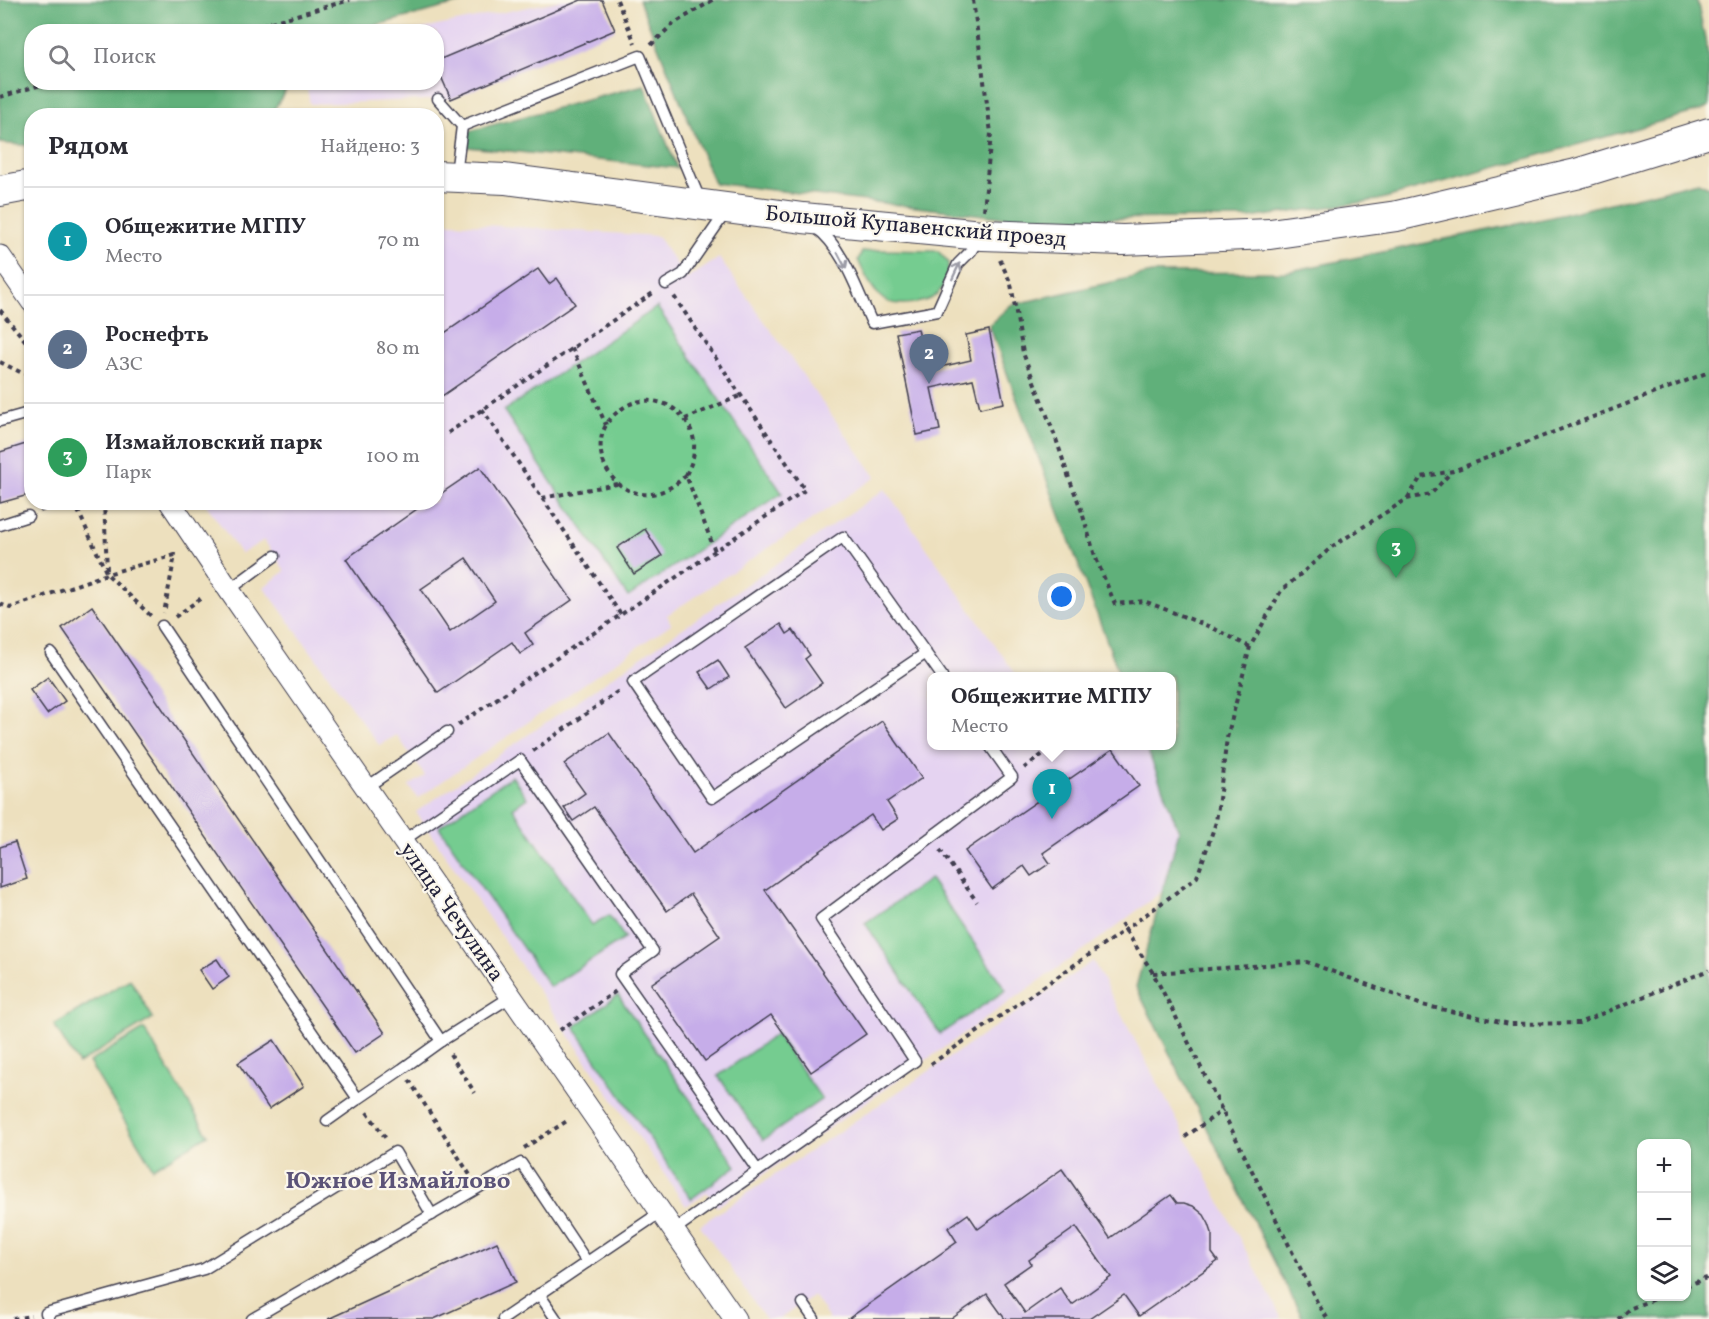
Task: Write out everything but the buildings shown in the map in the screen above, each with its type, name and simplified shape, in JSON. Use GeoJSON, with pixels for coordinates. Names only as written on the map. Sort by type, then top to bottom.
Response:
{"type":"FeatureCollection","features":[{"type":"Feature","properties":{"kind":"main road","name":"Большой Купавенский проезд"},"geometry":{"type":"LineString","coordinates":[[446,176],[504,179],[989,243],[1123,240],[1270,234],[1397,216],[1576,174],[1709,133]]}},
{"type":"Feature","properties":{"kind":"main road"},"geometry":{"type":"LineString","coordinates":[[0,191],[24,186]]}},
{"type":"Feature","properties":{"kind":"street"},"geometry":{"type":"LineString","coordinates":[[0,256],[24,290]]}},
{"type":"Feature","properties":{"kind":"street","name":"улица Чечулина"},"geometry":{"type":"LineString","coordinates":[[175,510],[735,1319]]}},
{"type":"Feature","properties":{"kind":"lane"},"geometry":{"type":"LineString","coordinates":[[462,126],[640,56],[712,207],[721,219],[683,274],[666,284]]}},
{"type":"Feature","properties":{"kind":"lane"},"geometry":{"type":"LineString","coordinates":[[438,99],[462,126]]}},
{"type":"Feature","properties":{"kind":"lane"},"geometry":{"type":"LineString","coordinates":[[446,176],[462,126]]}},
{"type":"Feature","properties":{"kind":"lane"},"geometry":{"type":"LineString","coordinates":[[803,218],[823,233],[840,255],[872,322],[937,311],[958,264],[971,251],[989,243]]}},
{"type":"Feature","properties":{"kind":"lane"},"geometry":{"type":"LineString","coordinates":[[0,421],[24,414]]}},
{"type":"Feature","properties":{"kind":"lane"},"geometry":{"type":"LineString","coordinates":[[0,525],[28,516]]}},
{"type":"Feature","properties":{"kind":"lane"},"geometry":{"type":"LineString","coordinates":[[926,653],[712,798],[633,682],[843,537],[926,653],[939,672]]}},
{"type":"Feature","properties":{"kind":"lane"},"geometry":{"type":"LineString","coordinates":[[229,590],[275,555]]}},
{"type":"Feature","properties":{"kind":"lane"},"geometry":{"type":"LineString","coordinates":[[162,626],[441,1041]]}},
{"type":"Feature","properties":{"kind":"lane"},"geometry":{"type":"LineString","coordinates":[[51,653],[358,1099]]}},
{"type":"Feature","properties":{"kind":"lane"},"geometry":{"type":"LineString","coordinates":[[367,787],[447,732]]}},
{"type":"Feature","properties":{"kind":"lane"},"geometry":{"type":"LineString","coordinates":[[674,1230],[915,1061],[820,919],[1012,777],[993,750]]}},
{"type":"Feature","properties":{"kind":"lane"},"geometry":{"type":"LineString","coordinates":[[404,840],[520,760],[653,951],[620,974],[758,1171]]}},
{"type":"Feature","properties":{"kind":"lane"},"geometry":{"type":"LineString","coordinates":[[327,1121],[441,1041],[512,996]]}},
{"type":"Feature","properties":{"kind":"lane"},"geometry":{"type":"LineString","coordinates":[[49,1319],[46,1312],[204,1269],[396,1152],[432,1215]]}},
{"type":"Feature","properties":{"kind":"lane"},"geometry":{"type":"LineString","coordinates":[[252,1319],[521,1163],[587,1262]]}},
{"type":"Feature","properties":{"kind":"lane"},"geometry":{"type":"LineString","coordinates":[[503,1319],[661,1212]]}},
{"type":"Feature","properties":{"kind":"lane"},"geometry":{"type":"LineString","coordinates":[[539,1294],[556,1319]]}},
{"type":"Feature","properties":{"kind":"lane"},"geometry":{"type":"LineString","coordinates":[[803,1303],[814,1319]]}},
{"type":"Feature","properties":{"kind":"path"},"geometry":{"type":"LineString","coordinates":[[264,24],[350,0]]}},
{"type":"Feature","properties":{"kind":"path"},"geometry":{"type":"LineString","coordinates":[[617,0],[640,56],[673,24],[713,0]]}},
{"type":"Feature","properties":{"kind":"path"},"geometry":{"type":"LineString","coordinates":[[973,0],[991,133],[989,243],[1011,284],[1023,353],[1055,435],[1095,556],[1115,604],[1144,601],[1213,628],[1250,647]]}},
{"type":"Feature","properties":{"kind":"path"},"geometry":{"type":"LineString","coordinates":[[0,97],[24,90]]}},
{"type":"Feature","properties":{"kind":"path"},"geometry":{"type":"LineString","coordinates":[[447,732],[806,490],[666,284],[448,433]]}},
{"type":"Feature","properties":{"kind":"path"},"geometry":{"type":"LineString","coordinates":[[0,310],[24,339]]}},
{"type":"Feature","properties":{"kind":"path"},"geometry":{"type":"LineString","coordinates":[[572,348],[606,425]]}},
{"type":"Feature","properties":{"kind":"path"},"geometry":{"type":"LineString","coordinates":[[0,362],[24,374]]}},
{"type":"Feature","properties":{"kind":"path"},"geometry":{"type":"LineString","coordinates":[[1407,499],[1421,477],[1453,471],[1709,372]]}},
{"type":"Feature","properties":{"kind":"path"},"geometry":{"type":"LineString","coordinates":[[685,419],[741,396]]}},
{"type":"Feature","properties":{"kind":"path"},"geometry":{"type":"LineString","coordinates":[[645,400],[660,402],[674,408],[685,419],[692,432],[695,447],[686,475],[675,486],[647,495],[631,492],[617,484],[606,471],[601,456],[601,440],[606,425],[616,412],[629,404],[645,400]]}},
{"type":"Feature","properties":{"kind":"path"},"geometry":{"type":"LineString","coordinates":[[482,409],[621,615]]}},
{"type":"Feature","properties":{"kind":"path"},"geometry":{"type":"LineString","coordinates":[[1125,930],[1197,877],[1216,822],[1227,738],[1250,647],[1281,591],[1333,546],[1407,499],[1431,494],[1453,471]]}},
{"type":"Feature","properties":{"kind":"path"},"geometry":{"type":"LineString","coordinates":[[686,475],[715,551]]}},
{"type":"Feature","properties":{"kind":"path"},"geometry":{"type":"LineString","coordinates":[[542,498],[617,484]]}},
{"type":"Feature","properties":{"kind":"path"},"geometry":{"type":"LineString","coordinates":[[28,516],[43,510]]}},
{"type":"Feature","properties":{"kind":"path"},"geometry":{"type":"LineString","coordinates":[[78,510],[107,574],[162,626]]}},
{"type":"Feature","properties":{"kind":"path"},"geometry":{"type":"LineString","coordinates":[[104,510],[107,574]]}},
{"type":"Feature","properties":{"kind":"path"},"geometry":{"type":"LineString","coordinates":[[0,604],[10,608],[107,574],[175,555],[162,626]]}},
{"type":"Feature","properties":{"kind":"path"},"geometry":{"type":"LineString","coordinates":[[162,626],[204,596]]}},
{"type":"Feature","properties":{"kind":"path"},"geometry":{"type":"LineString","coordinates":[[520,760],[633,682]]}},
{"type":"Feature","properties":{"kind":"path"},"geometry":{"type":"LineString","coordinates":[[1012,777],[1049,750]]}},
{"type":"Feature","properties":{"kind":"path"},"geometry":{"type":"LineString","coordinates":[[931,837],[977,902]]}},
{"type":"Feature","properties":{"kind":"path"},"geometry":{"type":"LineString","coordinates":[[1120,923],[1153,973],[1318,1304],[1328,1319]]}},
{"type":"Feature","properties":{"kind":"path"},"geometry":{"type":"LineString","coordinates":[[1153,973],[1307,962],[1422,1005],[1510,1024],[1579,1023],[1709,970]]}},
{"type":"Feature","properties":{"kind":"path"},"geometry":{"type":"LineString","coordinates":[[560,1030],[627,984]]}},
{"type":"Feature","properties":{"kind":"path"},"geometry":{"type":"LineString","coordinates":[[441,1041],[476,1093]]}},
{"type":"Feature","properties":{"kind":"path"},"geometry":{"type":"LineString","coordinates":[[402,1069],[479,1189]]}},
{"type":"Feature","properties":{"kind":"path"},"geometry":{"type":"LineString","coordinates":[[358,1099],[396,1152]]}},
{"type":"Feature","properties":{"kind":"path"},"geometry":{"type":"LineString","coordinates":[[1185,1137],[1223,1110]]}},
{"type":"Feature","properties":{"kind":"path"},"geometry":{"type":"LineString","coordinates":[[515,1154],[567,1121]]}},
{"type":"Feature","properties":{"kind":"path"},"geometry":{"type":"LineString","coordinates":[[1691,1284],[1709,1277]]}},
{"type":"Feature","properties":{"kind":"path"},"geometry":{"type":"LineString","coordinates":[[1618,1319],[1629,1309],[1649,1301]]}},
{"type":"Feature","properties":{"kind":"shaded area"},"geometry":{"type":"Polygon","coordinates":[[[562,0],[602,0],[615,30],[451,99],[310,104],[307,90],[444,90],[444,25],[562,0]]]}},
{"type":"Feature","properties":{"kind":"shaded area"},"geometry":{"type":"Polygon","coordinates":[[[444,222],[657,236],[687,279],[719,258],[876,477],[667,615],[671,624],[418,798],[409,786],[425,776],[397,735],[379,745],[264,587],[285,571],[264,540],[241,554],[210,510],[444,510],[444,222]]]}},
{"type":"Feature","properties":{"kind":"shaded area"},"geometry":{"type":"Polygon","coordinates":[[[885,489],[1014,672],[927,672],[927,750],[1173,750],[1188,871],[1109,932],[717,1207],[707,1192],[686,1206],[416,812],[885,489]]]}},
{"type":"Feature","properties":{"kind":"shaded area"},"geometry":{"type":"Polygon","coordinates":[[[1093,961],[1282,1319],[829,1319],[813,1295],[780,1319],[766,1319],[700,1225],[1093,961]]]}},
{"type":"Feature","properties":{"kind":"green space"},"geometry":{"type":"Polygon","coordinates":[[[0,0],[472,0],[381,24],[24,24],[24,90],[286,90],[275,108],[24,108],[24,145],[0,143],[0,0]]]}},
{"type":"Feature","properties":{"kind":"green space"},"geometry":{"type":"Polygon","coordinates":[[[639,0],[1697,0],[1709,59],[1709,106],[1702,110],[1378,200],[1249,218],[1017,219],[714,183],[639,0]]]}},
{"type":"Feature","properties":{"kind":"green space"},"geometry":{"type":"Polygon","coordinates":[[[644,85],[677,168],[468,147],[469,131],[644,85]]]}},
{"type":"Feature","properties":{"kind":"green space"},"geometry":{"type":"Polygon","coordinates":[[[1698,182],[1709,187],[1709,1319],[1303,1319],[1136,987],[1179,831],[1148,750],[1176,750],[1176,672],[1119,672],[989,325],[1011,305],[1152,273],[1286,272],[1552,217],[1698,182]]]}},
{"type":"Feature","properties":{"kind":"green space"},"geometry":{"type":"Polygon","coordinates":[[[938,251],[948,262],[944,285],[935,296],[920,302],[904,304],[888,302],[872,286],[858,260],[862,252],[938,251]]]}},
{"type":"Feature","properties":{"kind":"green space"},"geometry":{"type":"Polygon","coordinates":[[[657,307],[782,493],[628,597],[504,411],[657,307]]]}},
{"type":"Feature","properties":{"kind":"green space"},"geometry":{"type":"Polygon","coordinates":[[[512,776],[527,798],[513,808],[592,925],[609,915],[625,938],[550,987],[439,827],[512,776]]]}},
{"type":"Feature","properties":{"kind":"green space"},"geometry":{"type":"Polygon","coordinates":[[[930,879],[1006,990],[940,1034],[865,923],[930,879]]]}},
{"type":"Feature","properties":{"kind":"green space"},"geometry":{"type":"Polygon","coordinates":[[[130,979],[153,1018],[78,1064],[54,1025],[130,979]]]}},
{"type":"Feature","properties":{"kind":"green space"},"geometry":{"type":"Polygon","coordinates":[[[618,995],[736,1166],[691,1199],[574,1027],[618,995]]]}},
{"type":"Feature","properties":{"kind":"green space"},"geometry":{"type":"Polygon","coordinates":[[[144,1029],[208,1135],[153,1168],[89,1062],[144,1029]]]}},
{"type":"Feature","properties":{"kind":"green space"},"geometry":{"type":"Polygon","coordinates":[[[776,1034],[822,1099],[763,1140],[718,1076],[776,1034]]]}},
{"type":"Feature","properties":{"kind":"place","name":"Роснефть"},"geometry":{"type":"Point","coordinates":[929,384]}},
{"type":"Feature","properties":{"kind":"place","name":"Измайловский парк"},"geometry":{"type":"Point","coordinates":[1396,578]}},
{"type":"Feature","properties":{"kind":"place","name":"Общежитие МГПУ"},"geometry":{"type":"Point","coordinates":[1052,819]}},
{"type":"Feature","properties":{"kind":"district","name":"Южное Измайлово"},"geometry":{"type":"Point","coordinates":[398,1180]}}]}
